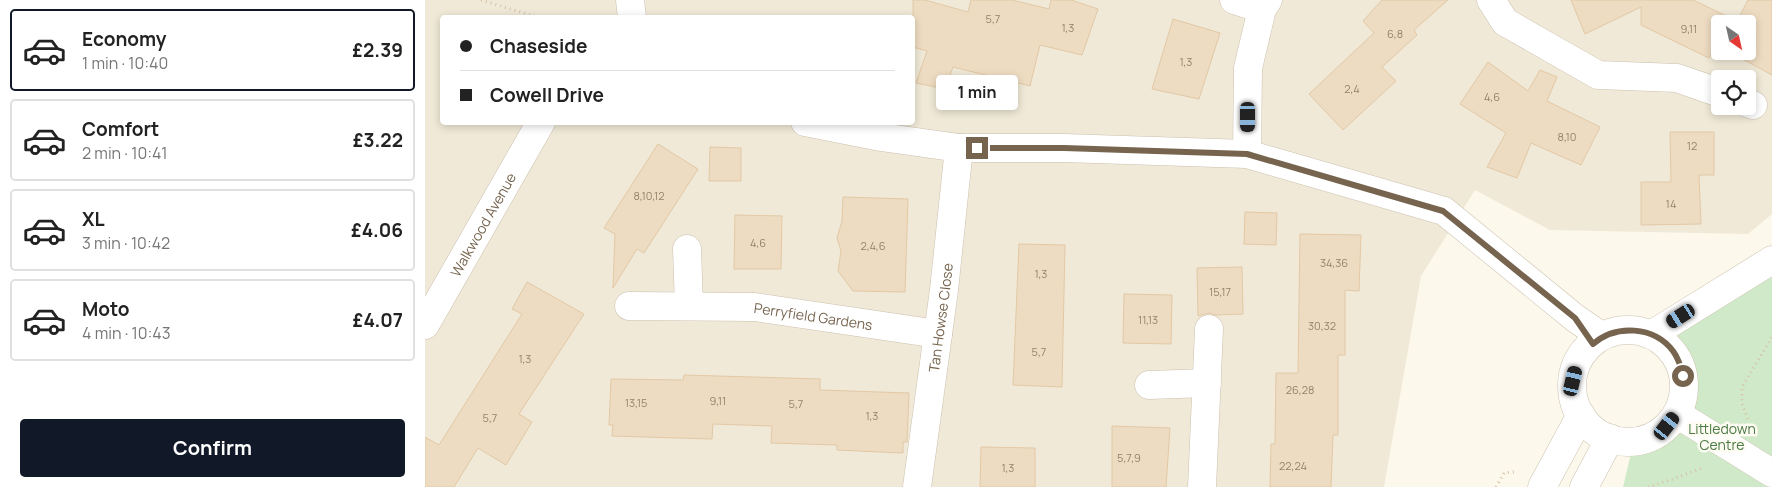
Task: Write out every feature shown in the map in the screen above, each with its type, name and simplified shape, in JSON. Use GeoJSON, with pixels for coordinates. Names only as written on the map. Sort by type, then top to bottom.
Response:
{"type":"FeatureCollection","features":[{"type":"Feature","properties":{"kind":"street"},"geometry":{"type":"LineString","coordinates":[[1234,0],[1265,4],[1248,68],[1247,154]]}},
{"type":"Feature","properties":{"kind":"street"},"geometry":{"type":"LineString","coordinates":[[1491,0],[1505,22],[1598,75],[1677,78],[1711,90]]}},
{"type":"Feature","properties":{"kind":"street","name":"Walkwood Avenue"},"geometry":{"type":"LineString","coordinates":[[425,325],[539,125]]}},
{"type":"Feature","properties":{"kind":"street"},"geometry":{"type":"LineString","coordinates":[[820,125],[881,137],[959,148],[1064,148],[1247,154],[1443,211],[1575,318],[1597,340]]}},
{"type":"Feature","properties":{"kind":"street","name":"Tan Howse Close"},"geometry":{"type":"LineString","coordinates":[[917,487],[945,290],[959,148]]}},
{"type":"Feature","properties":{"kind":"street"},"geometry":{"type":"LineString","coordinates":[[687,249],[689,306]]}},
{"type":"Feature","properties":{"kind":"street"},"geometry":{"type":"LineString","coordinates":[[1651,335],[1772,260]]}},
{"type":"Feature","properties":{"kind":"street","name":"Perryfield Gardens"},"geometry":{"type":"LineString","coordinates":[[629,306],[755,307],[938,334]]}},
{"type":"Feature","properties":{"kind":"street"},"geometry":{"type":"LineString","coordinates":[[1201,487],[1209,329]]}},
{"type":"Feature","properties":{"kind":"street"},"geometry":{"type":"LineString","coordinates":[[1634,330],[1651,335],[1663,342],[1672,351],[1680,363],[1684,391],[1677,414],[1667,426],[1655,434],[1634,441],[1622,441],[1599,433],[1589,425],[1581,415],[1574,399],[1573,381],[1577,364],[1586,349],[1597,340],[1616,331],[1634,330]]}},
{"type":"Feature","properties":{"kind":"street"},"geometry":{"type":"LineString","coordinates":[[1149,385],[1207,383]]}},
{"type":"Feature","properties":{"kind":"street"},"geometry":{"type":"LineString","coordinates":[[1677,414],[1772,473]]}},
{"type":"Feature","properties":{"kind":"street"},"geometry":{"type":"LineString","coordinates":[[1542,487],[1581,415]]}},
{"type":"Feature","properties":{"kind":"street"},"geometry":{"type":"LineString","coordinates":[[1584,487],[1611,438]]}},
{"type":"Feature","properties":{"kind":"path"},"geometry":{"type":"LineString","coordinates":[[481,0],[531,15]]}},
{"type":"Feature","properties":{"kind":"shaded area"},"geometry":{"type":"Polygon","coordinates":[[[425,0],[1772,0],[1772,214],[1748,234],[1550,230],[1475,190],[1421,276],[1384,487],[425,487],[425,0]]]}},
{"type":"Feature","properties":{"kind":"green space","name":"Littledown Centre"},"geometry":{"type":"Polygon","coordinates":[[[1772,260],[1772,487],[1623,487],[1634,441],[1652,435],[1666,426],[1676,414],[1682,401],[1684,386],[1681,371],[1675,356],[1663,342],[1772,260]]]}},
{"type":"Feature","properties":{"kind":"building"},"geometry":{"type":"Polygon","coordinates":[[[913,0],[925,0],[968,12],[971,0],[1012,0],[1049,9],[1051,0],[1071,0],[1098,9],[1082,55],[1040,45],[1030,86],[953,67],[945,89],[916,83],[927,51],[915,48],[915,15],[913,15],[913,0]]]}},
{"type":"Feature","properties":{"kind":"building"},"geometry":{"type":"Polygon","coordinates":[[[1382,0],[1448,0],[1414,30],[1417,35],[1382,67],[1396,81],[1343,130],[1309,94],[1374,33],[1363,21],[1382,0]]]}},
{"type":"Feature","properties":{"kind":"building"},"geometry":{"type":"Polygon","coordinates":[[[1571,0],[1693,0],[1724,15],[1711,15],[1711,54],[1709,58],[1641,25],[1641,7],[1585,34],[1571,0]]]}},
{"type":"Feature","properties":{"kind":"building"},"geometry":{"type":"Polygon","coordinates":[[[1748,0],[1772,0],[1772,75],[1744,60],[1756,60],[1756,15],[1740,15],[1748,0]]]}},
{"type":"Feature","properties":{"kind":"building"},"geometry":{"type":"Polygon","coordinates":[[[1173,19],[1220,33],[1199,99],[1152,89],[1173,19]]]}},
{"type":"Feature","properties":{"kind":"building"},"geometry":{"type":"Polygon","coordinates":[[[1488,62],[1528,91],[1540,70],[1557,77],[1547,101],[1600,127],[1581,165],[1531,143],[1517,178],[1487,167],[1506,133],[1460,104],[1488,62]]]}},
{"type":"Feature","properties":{"kind":"building"},"geometry":{"type":"Polygon","coordinates":[[[1670,132],[1714,132],[1714,175],[1699,175],[1701,224],[1641,225],[1641,182],[1671,182],[1670,132]]]}},
{"type":"Feature","properties":{"kind":"building"},"geometry":{"type":"Polygon","coordinates":[[[658,144],[698,169],[644,253],[637,249],[613,288],[615,234],[604,228],[658,144]]]}},
{"type":"Feature","properties":{"kind":"building"},"geometry":{"type":"Polygon","coordinates":[[[710,147],[741,148],[741,181],[709,181],[710,147]]]}},
{"type":"Feature","properties":{"kind":"building"},"geometry":{"type":"Polygon","coordinates":[[[843,197],[908,199],[905,292],[853,291],[838,271],[841,251],[837,238],[842,221],[843,197]]]}},
{"type":"Feature","properties":{"kind":"building"},"geometry":{"type":"Polygon","coordinates":[[[1245,212],[1277,213],[1276,245],[1244,244],[1245,212]]]}},
{"type":"Feature","properties":{"kind":"building"},"geometry":{"type":"Polygon","coordinates":[[[735,215],[782,216],[781,269],[734,269],[735,215]]]}},
{"type":"Feature","properties":{"kind":"building"},"geometry":{"type":"Polygon","coordinates":[[[1300,234],[1361,235],[1359,291],[1345,290],[1345,355],[1338,355],[1338,435],[1333,435],[1331,487],[1270,487],[1271,444],[1275,444],[1276,373],[1298,373],[1300,234]]]}},
{"type":"Feature","properties":{"kind":"building"},"geometry":{"type":"Polygon","coordinates":[[[1019,244],[1065,245],[1062,387],[1013,385],[1019,244]]]}},
{"type":"Feature","properties":{"kind":"building"},"geometry":{"type":"Polygon","coordinates":[[[1242,267],[1243,314],[1215,315],[1209,313],[1198,316],[1197,268],[1242,267]]]}},
{"type":"Feature","properties":{"kind":"building"},"geometry":{"type":"Polygon","coordinates":[[[527,282],[584,314],[519,414],[532,422],[506,465],[478,448],[454,487],[425,487],[425,437],[439,445],[522,314],[512,309],[527,282]]]}},
{"type":"Feature","properties":{"kind":"building"},"geometry":{"type":"Polygon","coordinates":[[[1124,294],[1172,295],[1171,344],[1123,343],[1124,294]]]}},
{"type":"Feature","properties":{"kind":"building"},"geometry":{"type":"Polygon","coordinates":[[[684,375],[820,379],[820,390],[909,393],[907,442],[903,442],[903,453],[837,450],[837,445],[771,443],[772,426],[713,424],[712,439],[612,436],[613,425],[609,425],[611,379],[683,380],[684,375]]]}},
{"type":"Feature","properties":{"kind":"building"},"geometry":{"type":"Polygon","coordinates":[[[1112,426],[1170,428],[1166,487],[1112,487],[1112,426]]]}},
{"type":"Feature","properties":{"kind":"building"},"geometry":{"type":"Polygon","coordinates":[[[981,447],[1035,448],[1035,487],[980,487],[981,447]]]}},
{"type":"Feature","properties":{"kind":"route"},"geometry":{"type":"LineString","coordinates":[[977,148],[1064,148],[1247,154],[1443,211],[1575,318],[1593,344],[1601,336],[1616,331],[1634,330],[1651,335],[1663,342],[1672,351],[1680,363],[1683,376]]}}]}
